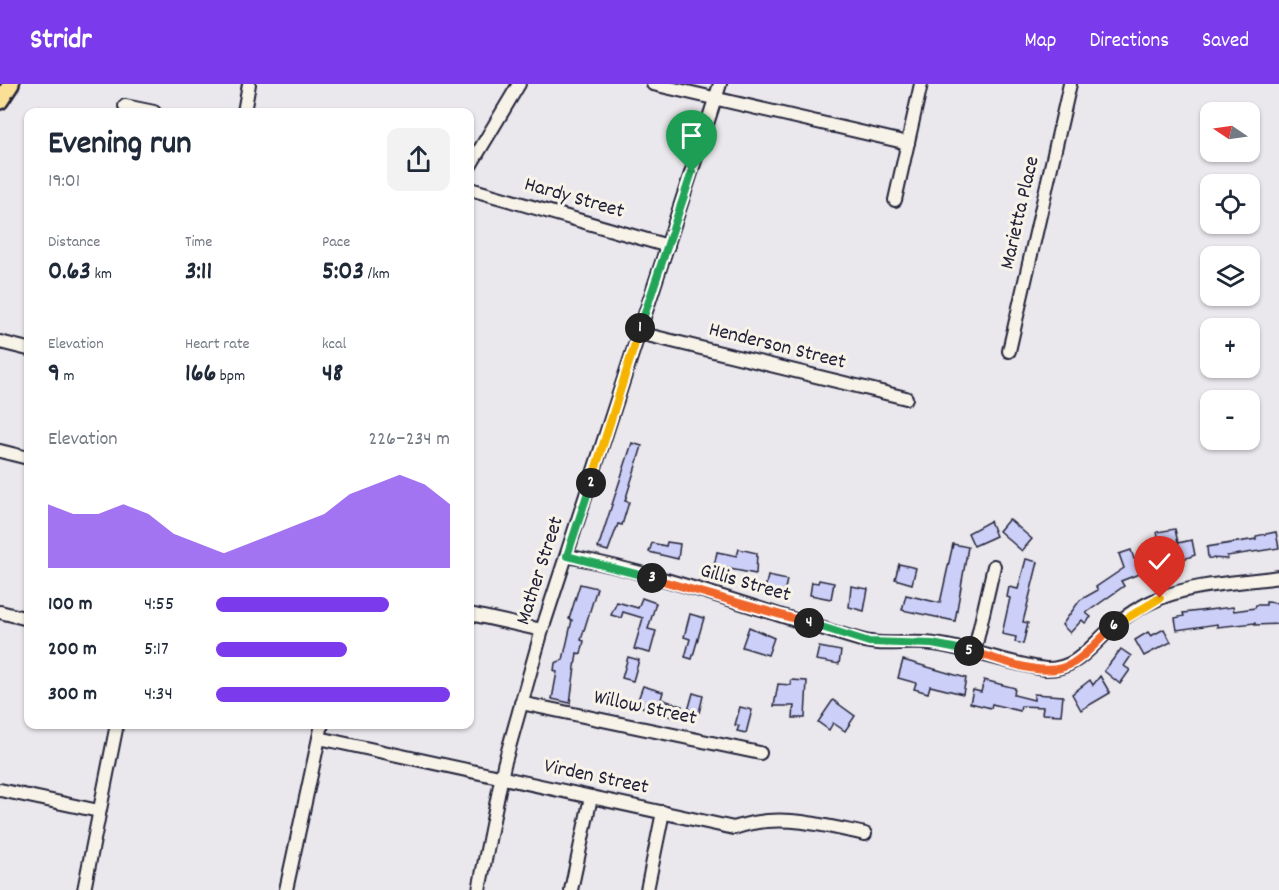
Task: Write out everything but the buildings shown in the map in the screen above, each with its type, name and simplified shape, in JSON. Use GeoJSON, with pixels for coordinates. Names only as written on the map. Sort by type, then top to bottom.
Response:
{"type":"FeatureCollection","features":[{"type":"Feature","properties":{"kind":"main road"},"geometry":{"type":"LineString","coordinates":[[0,101],[11,84]]}},
{"type":"Feature","properties":{"kind":"street"},"geometry":{"type":"LineString","coordinates":[[244,108],[249,84]]}},
{"type":"Feature","properties":{"kind":"street"},"geometry":{"type":"LineString","coordinates":[[474,159],[519,84]]}},
{"type":"Feature","properties":{"kind":"street"},"geometry":{"type":"LineString","coordinates":[[653,84],[908,143]]}},
{"type":"Feature","properties":{"kind":"street","name":"Mather Street"},"geometry":{"type":"LineString","coordinates":[[479,890],[502,777],[542,630],[720,84]]}},
{"type":"Feature","properties":{"kind":"street"},"geometry":{"type":"LineString","coordinates":[[895,200],[921,84]]}},
{"type":"Feature","properties":{"kind":"street","name":"Marietta Place"},"geometry":{"type":"LineString","coordinates":[[1009,351],[1070,84]]}},
{"type":"Feature","properties":{"kind":"street"},"geometry":{"type":"LineString","coordinates":[[125,106],[135,108]]}},
{"type":"Feature","properties":{"kind":"street","name":"Hardy Street"},"geometry":{"type":"LineString","coordinates":[[474,190],[668,246]]}},
{"type":"Feature","properties":{"kind":"street","name":"Henderson Street"},"geometry":{"type":"LineString","coordinates":[[639,333],[906,398]]}},
{"type":"Feature","properties":{"kind":"street"},"geometry":{"type":"LineString","coordinates":[[0,342],[24,348]]}},
{"type":"Feature","properties":{"kind":"street"},"geometry":{"type":"LineString","coordinates":[[0,451],[24,457]]}},
{"type":"Feature","properties":{"kind":"street","name":"Gillis Street"},"geometry":{"type":"LineString","coordinates":[[567,556],[614,566],[804,621],[861,640],[884,644],[932,644],[1029,667],[1056,669],[1075,662],[1126,616],[1160,598],[1193,589],[1279,578]]}},
{"type":"Feature","properties":{"kind":"street"},"geometry":{"type":"LineString","coordinates":[[974,653],[994,566]]}},
{"type":"Feature","properties":{"kind":"street"},"geometry":{"type":"LineString","coordinates":[[0,612],[24,618]]}},
{"type":"Feature","properties":{"kind":"street"},"geometry":{"type":"LineString","coordinates":[[474,615],[542,630]]}},
{"type":"Feature","properties":{"kind":"street","name":"Willow Street"},"geometry":{"type":"LineString","coordinates":[[521,703],[760,753]]}},
{"type":"Feature","properties":{"kind":"street"},"geometry":{"type":"LineString","coordinates":[[84,890],[116,729]]}},
{"type":"Feature","properties":{"kind":"street"},"geometry":{"type":"LineString","coordinates":[[286,890],[321,729]]}},
{"type":"Feature","properties":{"kind":"street","name":"Virden Street"},"geometry":{"type":"LineString","coordinates":[[319,738],[734,828],[748,823],[786,820],[865,834]]}},
{"type":"Feature","properties":{"kind":"street"},"geometry":{"type":"LineString","coordinates":[[0,790],[99,811]]}},
{"type":"Feature","properties":{"kind":"street"},"geometry":{"type":"LineString","coordinates":[[571,890],[591,797]]}},
{"type":"Feature","properties":{"kind":"street"},"geometry":{"type":"LineString","coordinates":[[647,890],[663,812]]}},
{"type":"Feature","properties":{"kind":"route"},"geometry":{"type":"LineString","coordinates":[[692,172],[567,556],[614,566],[825,627],[869,642],[884,644],[918,642],[946,646],[1045,669],[1067,667],[1083,656],[1126,616],[1160,598]]}}]}
